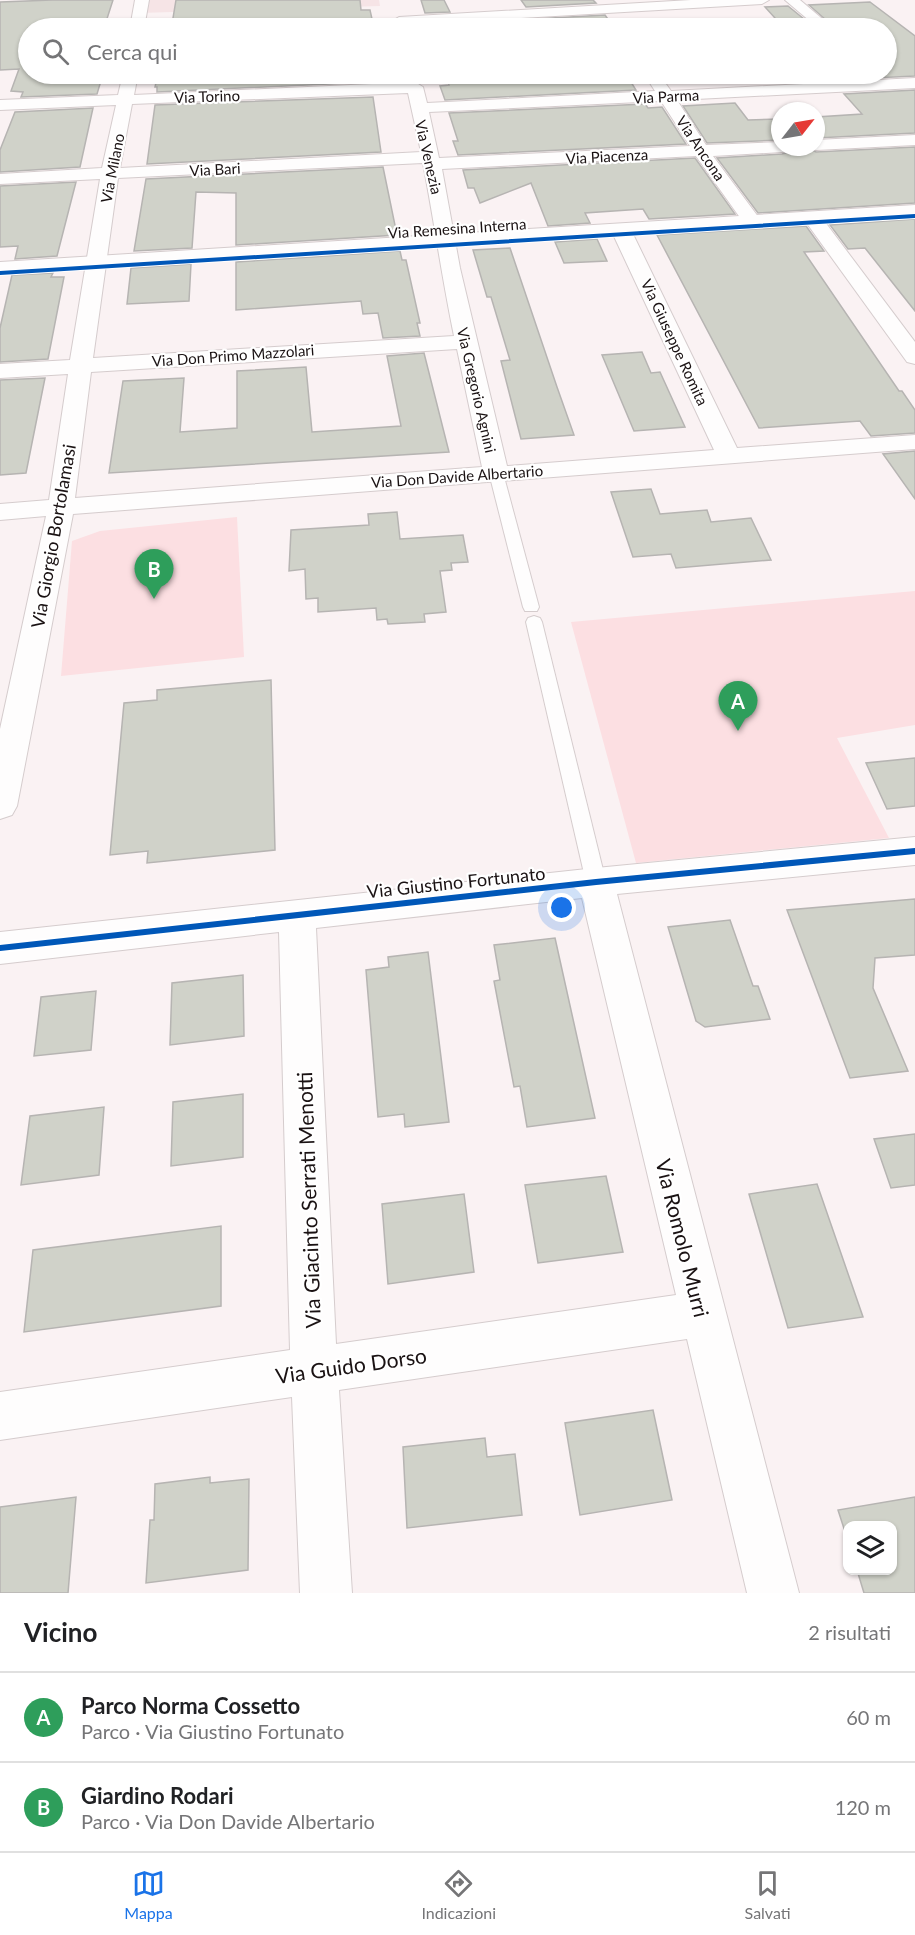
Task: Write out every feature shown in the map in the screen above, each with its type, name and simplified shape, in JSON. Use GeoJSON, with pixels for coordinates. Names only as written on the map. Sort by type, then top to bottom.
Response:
{"type":"FeatureCollection","features":[{"type":"Feature","properties":{"kind":"street"},"geometry":{"type":"LineString","coordinates":[[138,18],[141,0]]}},
{"type":"Feature","properties":{"kind":"street"},"geometry":{"type":"LineString","coordinates":[[434,18],[762,0]]}},
{"type":"Feature","properties":{"kind":"street"},"geometry":{"type":"LineString","coordinates":[[792,0],[814,18]]}},
{"type":"Feature","properties":{"kind":"street","name":"Via Milano"},"geometry":{"type":"LineString","coordinates":[[95,263],[128,84]]}},
{"type":"Feature","properties":{"kind":"street","name":"Via Torino"},"geometry":{"type":"LineString","coordinates":[[0,105],[125,100],[368,84]]}},
{"type":"Feature","properties":{"kind":"street","name":"Via Venezia"},"geometry":{"type":"LineString","coordinates":[[414,84],[432,161],[447,240]]}},
{"type":"Feature","properties":{"kind":"street","name":"Via Ancona"},"geometry":{"type":"LineString","coordinates":[[659,84],[702,152],[753,222]]}},
{"type":"Feature","properties":{"kind":"street","name":"Via Parma"},"geometry":{"type":"LineString","coordinates":[[418,108],[915,84]]}},
{"type":"Feature","properties":{"kind":"street"},"geometry":{"type":"LineString","coordinates":[[825,145],[915,140]]}},
{"type":"Feature","properties":{"kind":"street","name":"Via Piacenza"},"geometry":{"type":"LineString","coordinates":[[432,161],[771,148]]}},
{"type":"Feature","properties":{"kind":"street","name":"Via Bari"},"geometry":{"type":"LineString","coordinates":[[0,179],[432,161]]}},
{"type":"Feature","properties":{"kind":"street","name":"Via Remesina Interna"},"geometry":{"type":"LineString","coordinates":[[0,268],[915,211]]}},
{"type":"Feature","properties":{"kind":"street"},"geometry":{"type":"LineString","coordinates":[[812,218],[915,357]]}},
{"type":"Feature","properties":{"kind":"street","name":"Via Giuseppe Romita"},"geometry":{"type":"LineString","coordinates":[[621,230],[728,454]]}},
{"type":"Feature","properties":{"kind":"street","name":"Via Gregorio Agnini"},"geometry":{"type":"LineString","coordinates":[[447,240],[450,268],[496,472]]}},
{"type":"Feature","properties":{"kind":"street","name":"Via Giorgio Bortolamasi"},"geometry":{"type":"LineString","coordinates":[[0,806],[61,507],[95,263]]}},
{"type":"Feature","properties":{"kind":"street","name":"Via Don Primo Mazzolari"},"geometry":{"type":"LineString","coordinates":[[0,370],[466,342]]}},
{"type":"Feature","properties":{"kind":"street","name":"Via Don Davide Albertario"},"geometry":{"type":"LineString","coordinates":[[0,512],[728,454],[915,442]]}},
{"type":"Feature","properties":{"kind":"street","name":"Via Giustino Fortunato"},"geometry":{"type":"LineString","coordinates":[[0,948],[596,882],[915,851]]}},
{"type":"Feature","properties":{"kind":"street","name":"Via Romolo Murri"},"geometry":{"type":"LineString","coordinates":[[596,882],[772,1593]]}},
{"type":"Feature","properties":{"kind":"street","name":"Via Giacinto Serrati Menotti"},"geometry":{"type":"LineString","coordinates":[[297,915],[314,1370],[326,1593]]}},
{"type":"Feature","properties":{"kind":"street","name":"Via Guido Dorso"},"geometry":{"type":"LineString","coordinates":[[0,1416],[702,1314]]}},
{"type":"Feature","properties":{"kind":"lane","name":"Via Gregorio Agnini"},"geometry":{"type":"LineString","coordinates":[[496,472],[596,882]]}},
{"type":"Feature","properties":{"kind":"shaded area"},"geometry":{"type":"Polygon","coordinates":[[[142,0],[379,0],[380,6],[139,13],[142,0]]]}},
{"type":"Feature","properties":{"kind":"shaded area"},"geometry":{"type":"Polygon","coordinates":[[[237,517],[244,657],[61,676],[72,541],[100,531],[237,517]]]}},
{"type":"Feature","properties":{"kind":"shaded area"},"geometry":{"type":"Polygon","coordinates":[[[915,591],[915,725],[837,738],[889,838],[636,863],[571,622],[915,591]]]}},
{"type":"Feature","properties":{"kind":"building"},"geometry":{"type":"Polygon","coordinates":[[[113,0],[107,18],[18,18],[18,69],[0,70],[0,2],[113,0]]]}},
{"type":"Feature","properties":{"kind":"building"},"geometry":{"type":"Polygon","coordinates":[[[176,0],[360,0],[361,10],[370,10],[372,18],[173,18],[176,0]]]}},
{"type":"Feature","properties":{"kind":"building"},"geometry":{"type":"Polygon","coordinates":[[[421,0],[444,0],[450,12],[425,13],[421,0]]]}},
{"type":"Feature","properties":{"kind":"building"},"geometry":{"type":"Polygon","coordinates":[[[521,0],[593,0],[596,3],[526,7],[521,0]]]}},
{"type":"Feature","properties":{"kind":"building"},"geometry":{"type":"Polygon","coordinates":[[[870,2],[891,18],[824,18],[809,5],[870,2]]]}},
{"type":"Feature","properties":{"kind":"building"},"geometry":{"type":"Polygon","coordinates":[[[788,6],[803,18],[775,18],[765,7],[788,6]]]}},
{"type":"Feature","properties":{"kind":"building"},"geometry":{"type":"Polygon","coordinates":[[[605,15],[607,18],[552,18],[605,15]]]}},
{"type":"Feature","properties":{"kind":"building"},"geometry":{"type":"Polygon","coordinates":[[[897,22],[915,36],[915,76],[897,77],[897,22]]]}},
{"type":"Feature","properties":{"kind":"building"},"geometry":{"type":"Polygon","coordinates":[[[18,72],[18,84],[100,84],[97,94],[21,97],[23,92],[11,91],[18,72]]]}},
{"type":"Feature","properties":{"kind":"building"},"geometry":{"type":"Polygon","coordinates":[[[156,84],[328,84],[157,92],[157,87],[155,87],[156,84]]]}},
{"type":"Feature","properties":{"kind":"building"},"geometry":{"type":"Polygon","coordinates":[[[632,84],[636,90],[445,100],[440,86],[632,84]]]}},
{"type":"Feature","properties":{"kind":"building"},"geometry":{"type":"Polygon","coordinates":[[[915,90],[915,133],[825,138],[825,116],[862,114],[844,94],[915,90]]]}},
{"type":"Feature","properties":{"kind":"building"},"geometry":{"type":"Polygon","coordinates":[[[373,97],[381,152],[147,164],[155,105],[373,97]]]}},
{"type":"Feature","properties":{"kind":"building"},"geometry":{"type":"Polygon","coordinates":[[[735,103],[748,120],[771,119],[771,140],[707,143],[683,106],[735,103]]]}},
{"type":"Feature","properties":{"kind":"building"},"geometry":{"type":"Polygon","coordinates":[[[645,104],[648,108],[662,107],[686,144],[458,155],[453,141],[458,141],[449,113],[645,104]]]}},
{"type":"Feature","properties":{"kind":"building"},"geometry":{"type":"Polygon","coordinates":[[[93,108],[80,167],[0,172],[0,150],[15,112],[93,108]]]}},
{"type":"Feature","properties":{"kind":"building"},"geometry":{"type":"Polygon","coordinates":[[[915,147],[915,203],[758,213],[717,158],[771,155],[825,156],[825,152],[915,147]]]}},
{"type":"Feature","properties":{"kind":"building"},"geometry":{"type":"Polygon","coordinates":[[[695,158],[735,214],[649,219],[643,209],[585,213],[590,223],[548,226],[531,183],[480,203],[474,188],[468,188],[463,170],[695,158]]]}},
{"type":"Feature","properties":{"kind":"building"},"geometry":{"type":"Polygon","coordinates":[[[383,167],[397,235],[236,245],[236,193],[196,192],[192,248],[134,251],[146,179],[383,167]]]}},
{"type":"Feature","properties":{"kind":"building"},"geometry":{"type":"Polygon","coordinates":[[[76,182],[57,256],[15,259],[18,246],[0,247],[0,186],[76,182]]]}},
{"type":"Feature","properties":{"kind":"building"},"geometry":{"type":"Polygon","coordinates":[[[915,219],[915,311],[865,248],[848,249],[830,225],[915,219]]]}},
{"type":"Feature","properties":{"kind":"building"},"geometry":{"type":"Polygon","coordinates":[[[806,226],[824,251],[804,252],[899,391],[902,391],[915,410],[915,433],[871,436],[860,421],[759,428],[657,235],[806,226]]]}},
{"type":"Feature","properties":{"kind":"building"},"geometry":{"type":"Polygon","coordinates":[[[597,239],[607,261],[564,263],[555,242],[597,239]]]}},
{"type":"Feature","properties":{"kind":"building"},"geometry":{"type":"Polygon","coordinates":[[[510,248],[574,435],[521,439],[501,361],[510,360],[491,297],[487,297],[473,250],[510,248]]]}},
{"type":"Feature","properties":{"kind":"building"},"geometry":{"type":"Polygon","coordinates":[[[400,251],[402,260],[406,260],[420,323],[417,323],[420,336],[383,338],[378,313],[363,314],[361,301],[236,310],[236,262],[400,251]]]}},
{"type":"Feature","properties":{"kind":"building"},"geometry":{"type":"Polygon","coordinates":[[[191,264],[189,301],[127,304],[131,268],[191,264]]]}},
{"type":"Feature","properties":{"kind":"building"},"geometry":{"type":"Polygon","coordinates":[[[53,273],[51,277],[64,277],[48,359],[0,362],[0,328],[12,275],[53,273]]]}},
{"type":"Feature","properties":{"kind":"building"},"geometry":{"type":"Polygon","coordinates":[[[642,352],[651,373],[660,372],[685,427],[634,431],[602,355],[642,352]]]}},
{"type":"Feature","properties":{"kind":"building"},"geometry":{"type":"Polygon","coordinates":[[[424,353],[449,452],[109,473],[123,381],[184,378],[180,432],[237,428],[237,371],[306,367],[312,432],[401,426],[387,356],[424,353]]]}},
{"type":"Feature","properties":{"kind":"building"},"geometry":{"type":"Polygon","coordinates":[[[45,378],[26,473],[0,475],[0,380],[45,378]]]}},
{"type":"Feature","properties":{"kind":"building"},"geometry":{"type":"Polygon","coordinates":[[[915,451],[915,499],[883,454],[915,451]]]}},
{"type":"Feature","properties":{"kind":"building"},"geometry":{"type":"Polygon","coordinates":[[[651,489],[660,514],[707,510],[711,522],[751,518],[771,560],[676,568],[671,554],[633,557],[611,492],[651,489]]]}},
{"type":"Feature","properties":{"kind":"building"},"geometry":{"type":"Polygon","coordinates":[[[397,512],[400,539],[463,535],[468,562],[451,563],[452,570],[440,571],[446,612],[424,614],[425,622],[388,624],[387,619],[377,620],[376,608],[318,612],[318,598],[306,599],[305,569],[289,571],[291,530],[369,525],[368,514],[397,512]]]}},
{"type":"Feature","properties":{"kind":"building"},"geometry":{"type":"Polygon","coordinates":[[[271,680],[275,850],[147,863],[148,851],[110,855],[124,703],[157,700],[157,690],[271,680]]]}},
{"type":"Feature","properties":{"kind":"building"},"geometry":{"type":"Polygon","coordinates":[[[915,758],[915,806],[887,809],[866,763],[915,758]]]}},
{"type":"Feature","properties":{"kind":"building"},"geometry":{"type":"Polygon","coordinates":[[[915,899],[915,955],[875,958],[873,988],[908,1071],[850,1078],[787,910],[915,899]]]}},
{"type":"Feature","properties":{"kind":"building"},"geometry":{"type":"Polygon","coordinates":[[[730,920],[753,986],[758,986],[770,1019],[705,1027],[696,1021],[668,927],[730,920]]]}},
{"type":"Feature","properties":{"kind":"building"},"geometry":{"type":"Polygon","coordinates":[[[555,938],[595,1118],[527,1127],[520,1086],[514,1087],[494,981],[500,980],[494,945],[555,938]]]}},
{"type":"Feature","properties":{"kind":"building"},"geometry":{"type":"Polygon","coordinates":[[[428,952],[449,1122],[405,1127],[404,1114],[378,1117],[366,970],[389,967],[388,957],[428,952]]]}},
{"type":"Feature","properties":{"kind":"building"},"geometry":{"type":"Polygon","coordinates":[[[243,975],[244,1036],[170,1045],[172,983],[243,975]]]}},
{"type":"Feature","properties":{"kind":"building"},"geometry":{"type":"Polygon","coordinates":[[[96,991],[91,1050],[34,1056],[41,997],[96,991]]]}},
{"type":"Feature","properties":{"kind":"building"},"geometry":{"type":"Polygon","coordinates":[[[243,1094],[243,1157],[171,1166],[173,1102],[243,1094]]]}},
{"type":"Feature","properties":{"kind":"building"},"geometry":{"type":"Polygon","coordinates":[[[104,1107],[99,1175],[21,1185],[30,1116],[104,1107]]]}},
{"type":"Feature","properties":{"kind":"building"},"geometry":{"type":"Polygon","coordinates":[[[915,1134],[915,1185],[891,1188],[874,1139],[915,1134]]]}},
{"type":"Feature","properties":{"kind":"building"},"geometry":{"type":"Polygon","coordinates":[[[606,1176],[623,1252],[538,1263],[525,1185],[606,1176]]]}},
{"type":"Feature","properties":{"kind":"building"},"geometry":{"type":"Polygon","coordinates":[[[817,1184],[863,1317],[788,1328],[749,1194],[817,1184]]]}},
{"type":"Feature","properties":{"kind":"building"},"geometry":{"type":"Polygon","coordinates":[[[464,1194],[474,1272],[388,1284],[382,1204],[464,1194]]]}},
{"type":"Feature","properties":{"kind":"building"},"geometry":{"type":"Polygon","coordinates":[[[221,1226],[221,1306],[24,1332],[33,1250],[221,1226]]]}},
{"type":"Feature","properties":{"kind":"building"},"geometry":{"type":"Polygon","coordinates":[[[653,1410],[672,1500],[580,1515],[565,1423],[653,1410]]]}},
{"type":"Feature","properties":{"kind":"building"},"geometry":{"type":"Polygon","coordinates":[[[485,1438],[487,1457],[515,1454],[522,1515],[407,1528],[403,1447],[485,1438]]]}},
{"type":"Feature","properties":{"kind":"building"},"geometry":{"type":"Polygon","coordinates":[[[210,1477],[210,1483],[249,1479],[248,1570],[146,1583],[150,1520],[154,1520],[155,1484],[210,1477]]]}},
{"type":"Feature","properties":{"kind":"building"},"geometry":{"type":"Polygon","coordinates":[[[76,1497],[68,1593],[0,1593],[0,1507],[76,1497]]]}},
{"type":"Feature","properties":{"kind":"building"},"geometry":{"type":"Polygon","coordinates":[[[915,1497],[915,1593],[864,1593],[859,1575],[897,1575],[897,1521],[843,1521],[843,1526],[838,1510],[915,1497]]]}},
{"type":"Feature","properties":{"kind":"cycle path"},"geometry":{"type":"LineString","coordinates":[[0,273],[915,216]]}},
{"type":"Feature","properties":{"kind":"cycle path"},"geometry":{"type":"LineString","coordinates":[[0,948],[596,882],[915,851]]}},
{"type":"Feature","properties":{"kind":"place","name":"Giardino Rodari"},"geometry":{"type":"Point","coordinates":[154,599]}},
{"type":"Feature","properties":{"kind":"place","name":"Parco Norma Cossetto"},"geometry":{"type":"Point","coordinates":[738,731]}}]}
